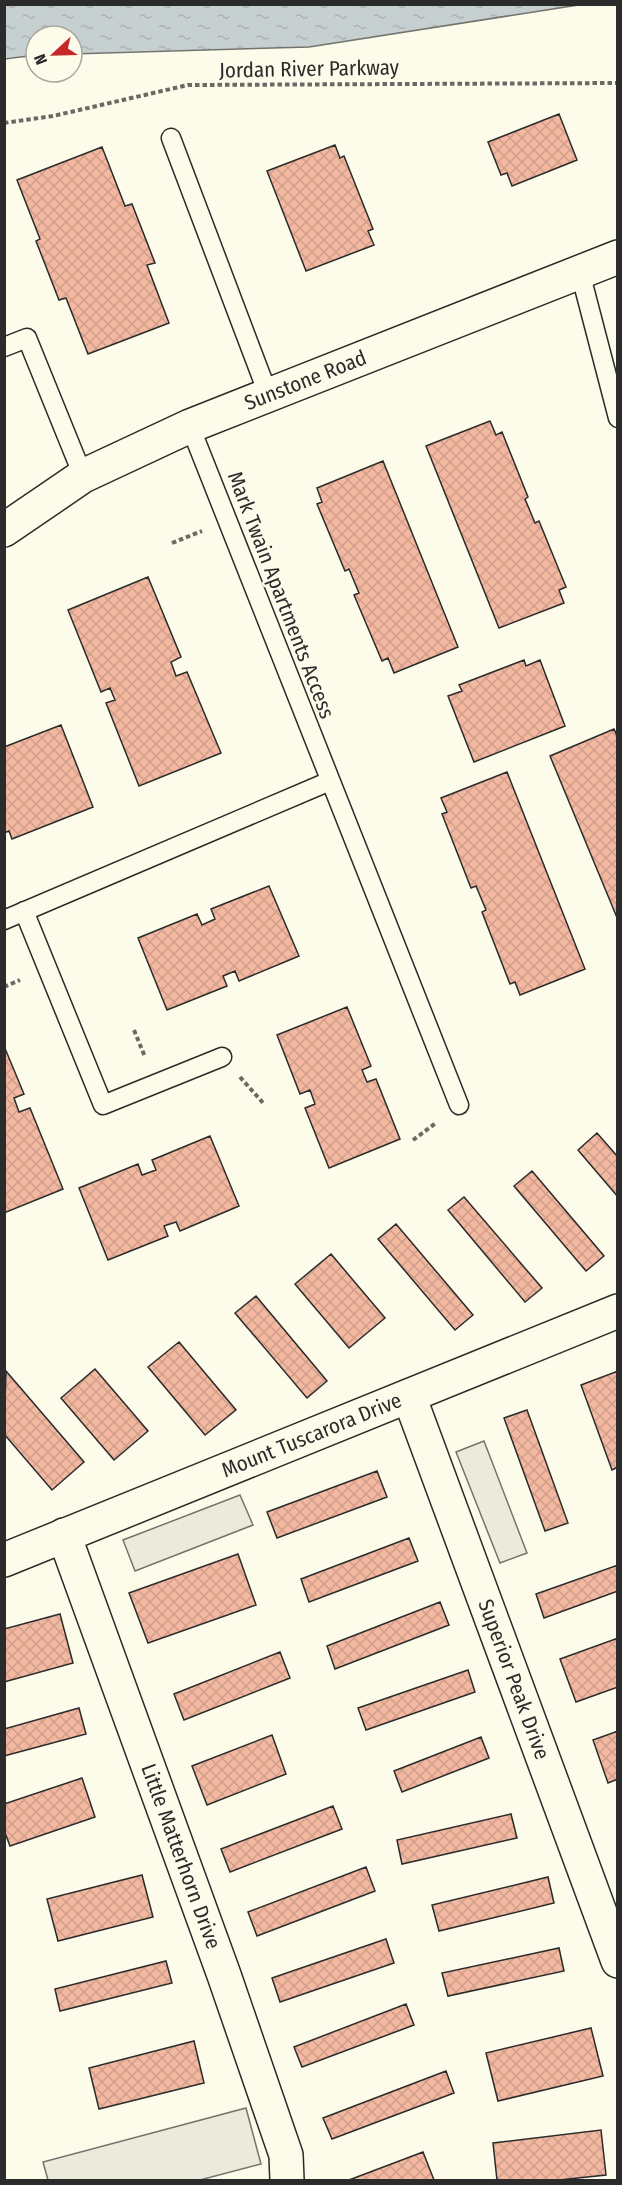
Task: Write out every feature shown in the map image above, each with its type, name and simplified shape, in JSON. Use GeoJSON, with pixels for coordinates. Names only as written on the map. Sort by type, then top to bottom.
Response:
{"type":"FeatureCollection","features":[{"type":"Feature","properties":{"kind":"street","name":"Sunstone Road"},"geometry":{"type":"LineString","coordinates":[[4,530],[83,476],[190,426],[618,257]]}},
{"type":"Feature","properties":{"kind":"street","name":"Mount Tuscarora Drive"},"geometry":{"type":"LineString","coordinates":[[4,1560],[618,1311]]}},
{"type":"Feature","properties":{"kind":"street","name":"Superior Peak Drive"},"geometry":{"type":"LineString","coordinates":[[409,1396],[618,1961]]}},
{"type":"Feature","properties":{"kind":"street","name":"Little Matterhorn Drive"},"geometry":{"type":"LineString","coordinates":[[64,1535],[224,1975],[285,2156],[287,2181]]}},
{"type":"Feature","properties":{"kind":"lane"},"geometry":{"type":"LineString","coordinates":[[171,138],[268,394]]}},
{"type":"Feature","properties":{"kind":"lane"},"geometry":{"type":"LineString","coordinates":[[580,272],[618,418]]}},
{"type":"Feature","properties":{"kind":"lane"},"geometry":{"type":"LineString","coordinates":[[4,347],[27,338],[83,476]]}},
{"type":"Feature","properties":{"kind":"lane","name":"Mark Twain Apartments Access"},"geometry":{"type":"LineString","coordinates":[[190,426],[459,1105]]}},
{"type":"Feature","properties":{"kind":"lane"},"geometry":{"type":"LineString","coordinates":[[4,920],[330,781]]}},
{"type":"Feature","properties":{"kind":"lane"},"geometry":{"type":"LineString","coordinates":[[24,911],[103,1105],[222,1057]]}},
{"type":"Feature","properties":{"kind":"path","name":"Jordan River Parkway"},"geometry":{"type":"LineString","coordinates":[[4,123],[53,116],[188,85],[618,82]]}},
{"type":"Feature","properties":{"kind":"shaded area"},"geometry":{"type":"Polygon","coordinates":[[[484,1441],[527,1553],[500,1563],[456,1452],[484,1441]]]}},
{"type":"Feature","properties":{"kind":"shaded area"},"geometry":{"type":"Polygon","coordinates":[[[240,1495],[253,1525],[135,1571],[123,1540],[240,1495]]]}},
{"type":"Feature","properties":{"kind":"shaded area"},"geometry":{"type":"Polygon","coordinates":[[[246,2108],[261,2164],[200,2180],[48,2180],[43,2162],[246,2108]]]}},
{"type":"Feature","properties":{"kind":"water"},"geometry":{"type":"Polygon","coordinates":[[[5,4],[578,4],[309,47],[84,54],[84,24],[24,24],[24,57],[5,59],[5,4]]]}},
{"type":"Feature","properties":{"kind":"building"},"geometry":{"type":"Polygon","coordinates":[[[559,114],[577,160],[512,186],[507,173],[501,175],[488,142],[559,114]]]}},
{"type":"Feature","properties":{"kind":"building"},"geometry":{"type":"Polygon","coordinates":[[[335,145],[340,158],[344,156],[373,229],[368,231],[374,245],[306,271],[267,171],[335,145]]]}},
{"type":"Feature","properties":{"kind":"building"},"geometry":{"type":"Polygon","coordinates":[[[102,147],[125,206],[132,204],[155,263],[147,265],[169,323],[88,354],[66,298],[59,300],[36,241],[40,239],[17,180],[102,147]]]}},
{"type":"Feature","properties":{"kind":"building"},"geometry":{"type":"Polygon","coordinates":[[[490,421],[496,435],[502,432],[528,497],[525,499],[535,523],[539,521],[566,587],[559,590],[564,603],[499,628],[426,446],[490,421]]]}},
{"type":"Feature","properties":{"kind":"building"},"geometry":{"type":"Polygon","coordinates":[[[383,461],[458,647],[394,673],[388,658],[382,661],[354,595],[359,593],[349,569],[345,571],[317,504],[322,502],[317,488],[383,461]]]}},
{"type":"Feature","properties":{"kind":"building"},"geometry":{"type":"Polygon","coordinates":[[[148,577],[181,657],[171,662],[176,676],[187,672],[221,753],[139,786],[106,703],[115,700],[110,688],[101,692],[68,610],[148,577]]]}},
{"type":"Feature","properties":{"kind":"building"},"geometry":{"type":"Polygon","coordinates":[[[524,660],[526,666],[540,660],[565,726],[474,762],[448,696],[462,691],[459,685],[524,660]]]}},
{"type":"Feature","properties":{"kind":"building"},"geometry":{"type":"Polygon","coordinates":[[[61,725],[93,807],[12,839],[9,831],[4,833],[4,747],[61,725]]]}},
{"type":"Feature","properties":{"kind":"building"},"geometry":{"type":"Polygon","coordinates":[[[614,729],[618,738],[618,920],[550,756],[614,729]]]}},
{"type":"Feature","properties":{"kind":"building"},"geometry":{"type":"Polygon","coordinates":[[[507,772],[585,969],[520,995],[515,982],[510,984],[482,912],[486,910],[476,886],[471,888],[442,814],[447,812],[441,798],[507,772]]]}},
{"type":"Feature","properties":{"kind":"building"},"geometry":{"type":"Polygon","coordinates":[[[269,886],[299,956],[239,981],[235,971],[223,976],[227,986],[167,1010],[138,938],[197,914],[202,925],[215,919],[211,909],[269,886]]]}},
{"type":"Feature","properties":{"kind":"building"},"geometry":{"type":"Polygon","coordinates":[[[347,1007],[371,1066],[362,1070],[367,1082],[376,1079],[400,1139],[329,1168],[305,1108],[315,1104],[310,1090],[300,1094],[277,1035],[347,1007]]]}},
{"type":"Feature","properties":{"kind":"building"},"geometry":{"type":"Polygon","coordinates":[[[4,1046],[24,1094],[14,1098],[19,1112],[30,1108],[63,1189],[4,1213],[4,1046]]]}},
{"type":"Feature","properties":{"kind":"building"},"geometry":{"type":"Polygon","coordinates":[[[597,1133],[618,1157],[618,1197],[578,1150],[597,1133]]]}},
{"type":"Feature","properties":{"kind":"building"},"geometry":{"type":"Polygon","coordinates":[[[210,1136],[239,1206],[180,1231],[176,1222],[164,1226],[168,1236],[108,1260],[79,1188],[138,1164],[142,1175],[156,1170],[152,1160],[210,1136]]]}},
{"type":"Feature","properties":{"kind":"building"},"geometry":{"type":"Polygon","coordinates":[[[532,1171],[604,1256],[586,1271],[514,1186],[532,1171]]]}},
{"type":"Feature","properties":{"kind":"building"},"geometry":{"type":"Polygon","coordinates":[[[464,1197],[542,1288],[525,1302],[448,1210],[464,1197]]]}},
{"type":"Feature","properties":{"kind":"building"},"geometry":{"type":"Polygon","coordinates":[[[396,1224],[473,1315],[455,1330],[378,1239],[396,1224]]]}},
{"type":"Feature","properties":{"kind":"building"},"geometry":{"type":"Polygon","coordinates":[[[331,1254],[385,1318],[349,1348],[295,1284],[331,1254]]]}},
{"type":"Feature","properties":{"kind":"building"},"geometry":{"type":"Polygon","coordinates":[[[256,1296],[327,1381],[307,1398],[235,1313],[256,1296]]]}},
{"type":"Feature","properties":{"kind":"building"},"geometry":{"type":"Polygon","coordinates":[[[179,1342],[236,1410],[205,1435],[148,1367],[179,1342]]]}},
{"type":"Feature","properties":{"kind":"building"},"geometry":{"type":"Polygon","coordinates":[[[95,1369],[148,1431],[114,1460],[61,1398],[95,1369]]]}},
{"type":"Feature","properties":{"kind":"building"},"geometry":{"type":"Polygon","coordinates":[[[6,1371],[84,1462],[52,1490],[4,1434],[6,1371]]]}},
{"type":"Feature","properties":{"kind":"building"},"geometry":{"type":"Polygon","coordinates":[[[618,1371],[618,1467],[612,1470],[581,1385],[618,1371]]]}},
{"type":"Feature","properties":{"kind":"building"},"geometry":{"type":"Polygon","coordinates":[[[527,1410],[568,1523],[545,1531],[504,1418],[527,1410]]]}},
{"type":"Feature","properties":{"kind":"building"},"geometry":{"type":"Polygon","coordinates":[[[377,1471],[387,1497],[277,1538],[267,1512],[377,1471]]]}},
{"type":"Feature","properties":{"kind":"building"},"geometry":{"type":"Polygon","coordinates":[[[409,1538],[418,1561],[309,1602],[301,1579],[409,1538]]]}},
{"type":"Feature","properties":{"kind":"building"},"geometry":{"type":"Polygon","coordinates":[[[238,1554],[256,1605],[148,1643],[129,1593],[238,1554]]]}},
{"type":"Feature","properties":{"kind":"building"},"geometry":{"type":"Polygon","coordinates":[[[618,1565],[618,1591],[544,1618],[536,1594],[618,1565]]]}},
{"type":"Feature","properties":{"kind":"building"},"geometry":{"type":"Polygon","coordinates":[[[440,1602],[449,1625],[335,1669],[327,1646],[440,1602]]]}},
{"type":"Feature","properties":{"kind":"building"},"geometry":{"type":"Polygon","coordinates":[[[60,1614],[73,1663],[4,1682],[4,1629],[60,1614]]]}},
{"type":"Feature","properties":{"kind":"building"},"geometry":{"type":"Polygon","coordinates":[[[618,1638],[618,1687],[576,1702],[560,1659],[618,1638]]]}},
{"type":"Feature","properties":{"kind":"building"},"geometry":{"type":"Polygon","coordinates":[[[280,1652],[290,1678],[184,1720],[174,1694],[280,1652]]]}},
{"type":"Feature","properties":{"kind":"building"},"geometry":{"type":"Polygon","coordinates":[[[468,1670],[475,1692],[366,1730],[358,1708],[468,1670]]]}},
{"type":"Feature","properties":{"kind":"building"},"geometry":{"type":"Polygon","coordinates":[[[79,1708],[86,1734],[4,1756],[4,1729],[79,1708]]]}},
{"type":"Feature","properties":{"kind":"building"},"geometry":{"type":"Polygon","coordinates":[[[618,1731],[618,1779],[608,1783],[593,1740],[618,1731]]]}},
{"type":"Feature","properties":{"kind":"building"},"geometry":{"type":"Polygon","coordinates":[[[272,1735],[286,1774],[207,1805],[192,1766],[272,1735]]]}},
{"type":"Feature","properties":{"kind":"building"},"geometry":{"type":"Polygon","coordinates":[[[481,1737],[489,1758],[402,1792],[394,1771],[481,1737]]]}},
{"type":"Feature","properties":{"kind":"building"},"geometry":{"type":"Polygon","coordinates":[[[82,1778],[95,1817],[10,1846],[4,1830],[4,1804],[82,1778]]]}},
{"type":"Feature","properties":{"kind":"building"},"geometry":{"type":"Polygon","coordinates":[[[333,1806],[342,1829],[230,1872],[221,1849],[333,1806]]]}},
{"type":"Feature","properties":{"kind":"building"},"geometry":{"type":"Polygon","coordinates":[[[511,1814],[517,1838],[402,1864],[397,1840],[511,1814]]]}},
{"type":"Feature","properties":{"kind":"building"},"geometry":{"type":"Polygon","coordinates":[[[366,1867],[375,1891],[257,1936],[248,1912],[366,1867]]]}},
{"type":"Feature","properties":{"kind":"building"},"geometry":{"type":"Polygon","coordinates":[[[142,1875],[153,1917],[58,1941],[47,1899],[142,1875]]]}},
{"type":"Feature","properties":{"kind":"building"},"geometry":{"type":"Polygon","coordinates":[[[548,1877],[554,1903],[439,1931],[432,1905],[548,1877]]]}},
{"type":"Feature","properties":{"kind":"building"},"geometry":{"type":"Polygon","coordinates":[[[386,1939],[394,1963],[280,2002],[272,1978],[386,1939]]]}},
{"type":"Feature","properties":{"kind":"building"},"geometry":{"type":"Polygon","coordinates":[[[559,1948],[564,1971],[448,1996],[442,1973],[559,1948]]]}},
{"type":"Feature","properties":{"kind":"building"},"geometry":{"type":"Polygon","coordinates":[[[166,1961],[172,1983],[60,2011],[55,1989],[166,1961]]]}},
{"type":"Feature","properties":{"kind":"building"},"geometry":{"type":"Polygon","coordinates":[[[406,2004],[414,2025],[302,2067],[294,2047],[406,2004]]]}},
{"type":"Feature","properties":{"kind":"building"},"geometry":{"type":"Polygon","coordinates":[[[591,2028],[603,2076],[498,2101],[486,2053],[591,2028]]]}},
{"type":"Feature","properties":{"kind":"building"},"geometry":{"type":"Polygon","coordinates":[[[194,2041],[204,2083],[99,2109],[89,2068],[194,2041]]]}},
{"type":"Feature","properties":{"kind":"building"},"geometry":{"type":"Polygon","coordinates":[[[446,2071],[454,2093],[332,2139],[323,2118],[446,2071]]]}},
{"type":"Feature","properties":{"kind":"building"},"geometry":{"type":"Polygon","coordinates":[[[601,2130],[606,2175],[559,2180],[497,2180],[493,2143],[601,2130]]]}},
{"type":"Feature","properties":{"kind":"building"},"geometry":{"type":"Polygon","coordinates":[[[423,2152],[434,2180],[349,2180],[423,2152]]]}}]}
